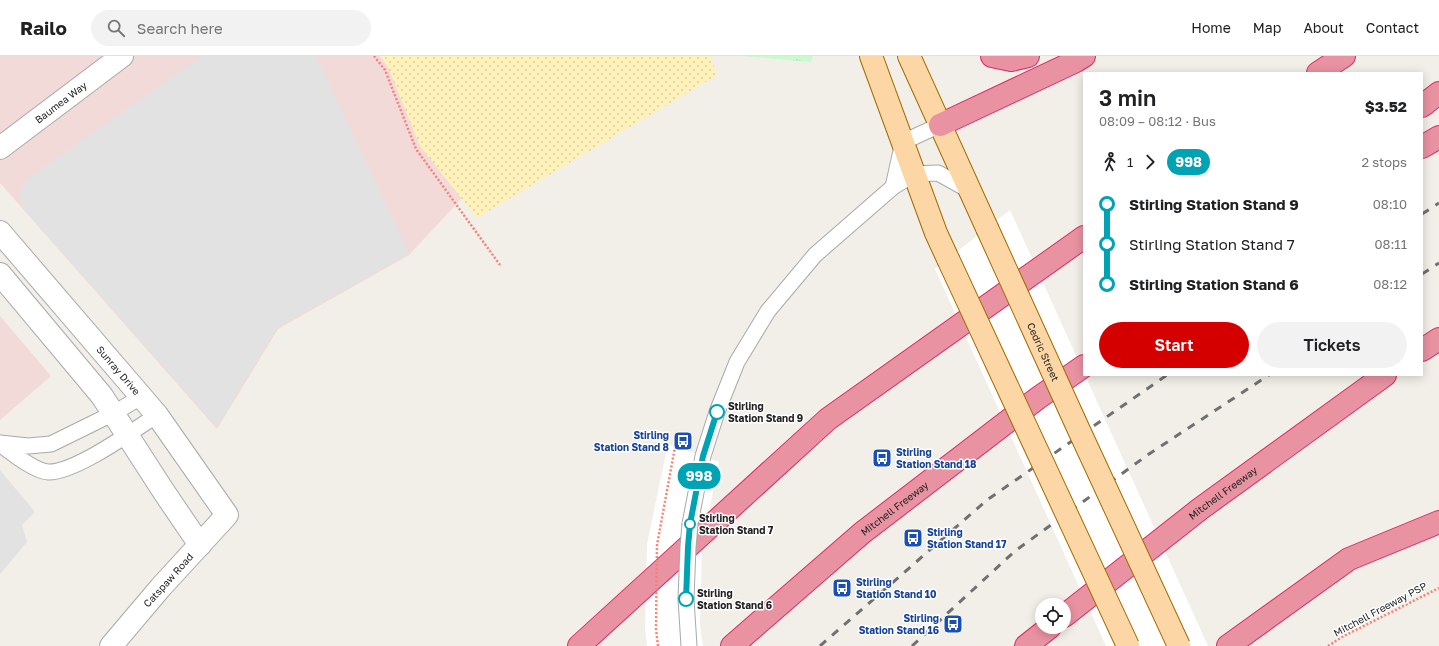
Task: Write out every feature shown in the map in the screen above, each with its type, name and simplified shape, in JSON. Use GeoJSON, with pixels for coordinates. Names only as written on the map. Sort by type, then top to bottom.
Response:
{"type":"FeatureCollection","features":[{"type":"Feature","properties":{"kind":"highway"},"geometry":{"type":"LineString","coordinates":[[992,56],[1011,60],[1028,56]]}},
{"type":"Feature","properties":{"kind":"highway"},"geometry":{"type":"LineString","coordinates":[[940,125],[1084,56]]}},
{"type":"Feature","properties":{"kind":"highway"},"geometry":{"type":"LineString","coordinates":[[1320,72],[1344,56]]}},
{"type":"Feature","properties":{"kind":"highway"},"geometry":{"type":"LineString","coordinates":[[1423,105],[1439,93]]}},
{"type":"Feature","properties":{"kind":"highway"},"geometry":{"type":"LineString","coordinates":[[1423,146],[1439,137]]}},
{"type":"Feature","properties":{"kind":"highway"},"geometry":{"type":"LineString","coordinates":[[579,646],[828,419],[1083,238]]}},
{"type":"Feature","properties":{"kind":"highway"},"geometry":{"type":"LineString","coordinates":[[1423,349],[1439,339]]}},
{"type":"Feature","properties":{"kind":"highway","name":"Mitchell Freeway"},"geometry":{"type":"LineString","coordinates":[[732,646],[862,533],[1038,398],[1083,367]]}},
{"type":"Feature","properties":{"kind":"highway","name":"Mitchell Freeway"},"geometry":{"type":"LineString","coordinates":[[1071,610],[1200,509],[1384,376]]}},
{"type":"Feature","properties":{"kind":"highway"},"geometry":{"type":"LineString","coordinates":[[1228,646],[1349,560],[1439,522]]}},
{"type":"Feature","properties":{"kind":"highway"},"geometry":{"type":"LineString","coordinates":[[1026,646],[1041,634]]}},
{"type":"Feature","properties":{"kind":"main road"},"geometry":{"type":"LineString","coordinates":[[870,56],[936,233],[1128,646]]}},
{"type":"Feature","properties":{"kind":"main road","name":"Cedric Street"},"geometry":{"type":"LineString","coordinates":[[909,56],[1179,646]]}},
{"type":"Feature","properties":{"kind":"street","name":"Baumea Way"},"geometry":{"type":"LineString","coordinates":[[0,148],[122,56]]}},
{"type":"Feature","properties":{"kind":"street","name":"Sunray Drive"},"geometry":{"type":"LineString","coordinates":[[0,232],[157,415],[227,515]]}},
{"type":"Feature","properties":{"kind":"street"},"geometry":{"type":"LineString","coordinates":[[0,274],[102,396],[200,545]]}},
{"type":"Feature","properties":{"kind":"street","name":"Catspaw Road"},"geometry":{"type":"LineString","coordinates":[[111,646],[161,587],[227,515]]}},
{"type":"Feature","properties":{"kind":"lane"},"geometry":{"type":"LineString","coordinates":[[893,187],[902,142],[940,125]]}},
{"type":"Feature","properties":{"kind":"lane"},"geometry":{"type":"LineString","coordinates":[[689,646],[686,599],[688,547],[690,524],[703,456],[717,412],[737,362],[768,311],[815,255],[893,187],[914,174],[938,173],[965,188],[988,228]]}},
{"type":"Feature","properties":{"kind":"lane"},"geometry":{"type":"LineString","coordinates":[[0,444],[28,446],[51,444],[114,413],[141,397]]}},
{"type":"Feature","properties":{"kind":"lane"},"geometry":{"type":"LineString","coordinates":[[0,444],[27,463],[48,472],[66,469],[87,459],[157,415]]}},
{"type":"Feature","properties":{"kind":"path"},"geometry":{"type":"LineString","coordinates":[[374,56],[385,70],[416,149],[500,265]]}},
{"type":"Feature","properties":{"kind":"path"},"geometry":{"type":"LineString","coordinates":[[658,646],[656,629],[657,545],[675,447]]}},
{"type":"Feature","properties":{"kind":"path","name":"Mitchell Freeway PSP"},"geometry":{"type":"LineString","coordinates":[[1328,646],[1342,636],[1439,588]]}},
{"type":"Feature","properties":{"kind":"shaded area"},"geometry":{"type":"Polygon","coordinates":[[[0,56],[653,56],[491,167],[409,255],[278,329],[217,429],[0,183],[0,56]]]}},
{"type":"Feature","properties":{"kind":"shaded area"},"geometry":{"type":"Polygon","coordinates":[[[202,56],[316,56],[409,253],[277,328],[217,427],[25,211],[19,194],[27,179],[202,56]]]}},
{"type":"Feature","properties":{"kind":"shaded area"},"geometry":{"type":"Polygon","coordinates":[[[0,316],[51,376],[0,420],[0,316]]]}},
{"type":"Feature","properties":{"kind":"shaded area"},"geometry":{"type":"Polygon","coordinates":[[[0,470],[35,512],[22,525],[27,542],[0,574],[0,470]]]}},
{"type":"Feature","properties":{"kind":"sand"},"geometry":{"type":"Polygon","coordinates":[[[380,56],[710,56],[717,75],[477,218],[420,146],[388,67],[380,56]]]}},
{"type":"Feature","properties":{"kind":"green space"},"geometry":{"type":"Polygon","coordinates":[[[741,56],[813,56],[811,62],[741,56]]]}},
{"type":"Feature","properties":{"kind":"pier"},"geometry":{"type":"Polygon","coordinates":[[[1010,210],[1083,371],[1083,376],[1085,376],[1208,646],[1106,646],[935,269],[1010,210]]]}},
{"type":"Feature","properties":{"kind":"pier"},"geometry":{"type":"Polygon","coordinates":[[[668,444],[719,462],[702,547],[700,626],[703,646],[647,646],[645,629],[647,544],[668,444]]]}},
{"type":"Feature","properties":{"kind":"railway"},"geometry":{"type":"LineString","coordinates":[[1423,213],[1439,203]]}},
{"type":"Feature","properties":{"kind":"railway"},"geometry":{"type":"LineString","coordinates":[[1423,273],[1439,263]]}},
{"type":"Feature","properties":{"kind":"railway"},"geometry":{"type":"LineString","coordinates":[[820,646],[987,500],[1166,376]]}},
{"type":"Feature","properties":{"kind":"railway"},"geometry":{"type":"LineString","coordinates":[[912,646],[1015,551],[1149,454],[1267,376]]}},
{"type":"Feature","properties":{"kind":"bus line","name":"998"},"geometry":{"type":"LineString","coordinates":[[686,599],[690,524],[703,456],[717,412]]}},
{"type":"Feature","properties":{"kind":"place","name":"Stirling Station Stand 9"},"geometry":{"type":"Point","coordinates":[717,412]}},
{"type":"Feature","properties":{"kind":"place","name":"Stirling Station Stand 8"},"geometry":{"type":"Point","coordinates":[683,441]}},
{"type":"Feature","properties":{"kind":"place","name":"Stirling Station Stand 18"},"geometry":{"type":"Point","coordinates":[882,458]}},
{"type":"Feature","properties":{"kind":"place","name":"Stirling Station Stand 7"},"geometry":{"type":"Point","coordinates":[690,524]}},
{"type":"Feature","properties":{"kind":"place","name":"Stirling Station Stand 17"},"geometry":{"type":"Point","coordinates":[913,538]}},
{"type":"Feature","properties":{"kind":"place","name":"Stirling Station Stand 10"},"geometry":{"type":"Point","coordinates":[842,588]}},
{"type":"Feature","properties":{"kind":"place","name":"Stirling Station Stand 6"},"geometry":{"type":"Point","coordinates":[686,599]}},
{"type":"Feature","properties":{"kind":"place","name":"Stirling Station Stand 16"},"geometry":{"type":"Point","coordinates":[953,624]}}]}
